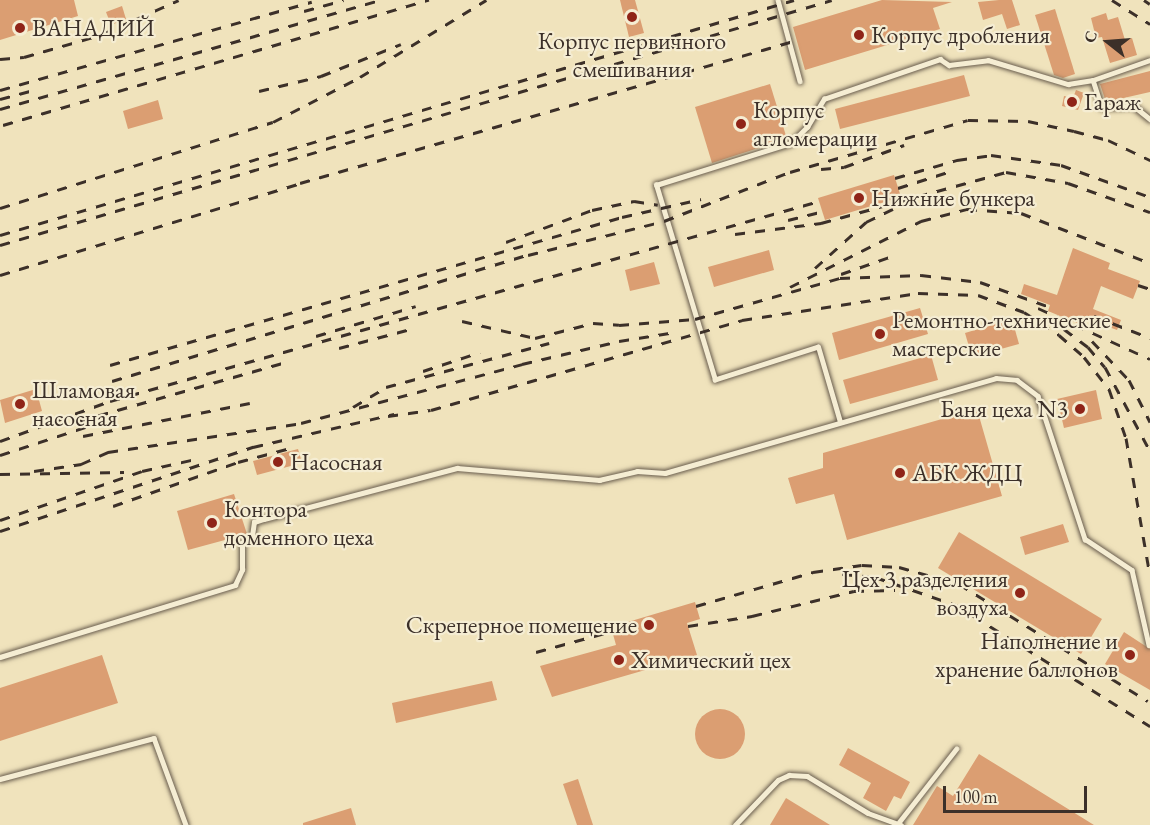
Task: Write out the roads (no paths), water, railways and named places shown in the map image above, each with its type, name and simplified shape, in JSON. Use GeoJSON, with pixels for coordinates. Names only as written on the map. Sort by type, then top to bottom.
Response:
{"type":"FeatureCollection","features":[{"type":"Feature","properties":{"kind":"lane"},"geometry":{"type":"LineString","coordinates":[[778,0],[800,81]]}},
{"type":"Feature","properties":{"kind":"lane"},"geometry":{"type":"LineString","coordinates":[[840,422],[818,347],[715,380],[667,233],[656,185],[791,143],[807,127],[824,99],[940,59],[949,65],[988,60],[1068,84],[1093,80],[1150,60]]}},
{"type":"Feature","properties":{"kind":"lane"},"geometry":{"type":"LineString","coordinates":[[1093,80],[1102,106],[1134,106],[1150,119]]}},
{"type":"Feature","properties":{"kind":"lane"},"geometry":{"type":"LineString","coordinates":[[0,657],[235,585],[242,570],[242,543],[252,536],[254,522],[264,519],[457,468],[599,480],[637,471],[665,472],[996,378],[1027,385],[1038,396],[1085,539],[1132,570],[1149,645]]}},
{"type":"Feature","properties":{"kind":"lane"},"geometry":{"type":"LineString","coordinates":[[0,780],[154,738],[186,825]]}},
{"type":"Feature","properties":{"kind":"lane"},"geometry":{"type":"LineString","coordinates":[[735,825],[778,780],[789,775],[807,776],[868,813],[900,824],[956,749]]}},
{"type":"Feature","properties":{"kind":"railway"},"geometry":{"type":"LineString","coordinates":[[0,59],[24,57],[100,35],[179,0]]}},
{"type":"Feature","properties":{"kind":"railway"},"geometry":{"type":"LineString","coordinates":[[304,11],[344,0]]}},
{"type":"Feature","properties":{"kind":"railway"},"geometry":{"type":"LineString","coordinates":[[0,109],[379,0]]}},
{"type":"Feature","properties":{"kind":"railway"},"geometry":{"type":"LineString","coordinates":[[3,125],[429,0]]}},
{"type":"Feature","properties":{"kind":"railway"},"geometry":{"type":"LineString","coordinates":[[0,208],[273,122],[360,77],[486,0]]}},
{"type":"Feature","properties":{"kind":"railway"},"geometry":{"type":"LineString","coordinates":[[0,235],[794,0]]}},
{"type":"Feature","properties":{"kind":"railway"},"geometry":{"type":"LineString","coordinates":[[0,245],[832,0]]}},
{"type":"Feature","properties":{"kind":"railway"},"geometry":{"type":"LineString","coordinates":[[1112,0],[1150,24]]}},
{"type":"Feature","properties":{"kind":"railway"},"geometry":{"type":"LineString","coordinates":[[1144,0],[1150,4]]}},
{"type":"Feature","properties":{"kind":"railway"},"geometry":{"type":"LineString","coordinates":[[0,90],[312,2]]}},
{"type":"Feature","properties":{"kind":"railway"},"geometry":{"type":"LineString","coordinates":[[0,275],[300,183],[797,40]]}},
{"type":"Feature","properties":{"kind":"railway"},"geometry":{"type":"LineString","coordinates":[[259,91],[321,76],[401,44]]}},
{"type":"Feature","properties":{"kind":"railway"},"geometry":{"type":"LineString","coordinates":[[0,99],[30,91]]}},
{"type":"Feature","properties":{"kind":"railway"},"geometry":{"type":"LineString","coordinates":[[112,381],[528,255],[664,221],[790,172],[968,120],[1028,121],[1074,131],[1108,140],[1150,160]]}},
{"type":"Feature","properties":{"kind":"railway"},"geometry":{"type":"LineString","coordinates":[[821,169],[844,167],[904,145]]}},
{"type":"Feature","properties":{"kind":"railway"},"geometry":{"type":"LineString","coordinates":[[895,178],[957,160],[991,155],[1061,165],[1150,197]]}},
{"type":"Feature","properties":{"kind":"railway"},"geometry":{"type":"LineString","coordinates":[[898,188],[954,170]]}},
{"type":"Feature","properties":{"kind":"railway"},"geometry":{"type":"LineString","coordinates":[[735,234],[821,223],[1006,172],[1068,183],[1150,212]]}},
{"type":"Feature","properties":{"kind":"railway"},"geometry":{"type":"LineString","coordinates":[[110,365],[622,217],[701,199]]}},
{"type":"Feature","properties":{"kind":"railway"},"geometry":{"type":"LineString","coordinates":[[506,242],[592,210],[634,201],[658,205]]}},
{"type":"Feature","properties":{"kind":"railway"},"geometry":{"type":"LineString","coordinates":[[0,441],[110,401],[819,201]]}},
{"type":"Feature","properties":{"kind":"railway"},"geometry":{"type":"LineString","coordinates":[[815,268],[866,222],[893,209]]}},
{"type":"Feature","properties":{"kind":"railway"},"geometry":{"type":"LineString","coordinates":[[790,287],[921,221],[967,209],[1021,213],[1150,263]]}},
{"type":"Feature","properties":{"kind":"railway"},"geometry":{"type":"LineString","coordinates":[[788,220],[823,211]]}},
{"type":"Feature","properties":{"kind":"railway"},"geometry":{"type":"LineString","coordinates":[[841,274],[895,255]]}},
{"type":"Feature","properties":{"kind":"railway"},"geometry":{"type":"LineString","coordinates":[[462,321],[535,338],[593,323],[619,325],[695,319],[840,278],[921,275],[980,282],[1050,307]]}},
{"type":"Feature","properties":{"kind":"railway"},"geometry":{"type":"LineString","coordinates":[[1138,285],[1150,289]]}},
{"type":"Feature","properties":{"kind":"railway"},"geometry":{"type":"LineString","coordinates":[[388,416],[431,410],[742,320],[918,293],[978,295],[1024,312],[1059,335],[1084,357],[1109,389],[1126,438],[1150,576]]}},
{"type":"Feature","properties":{"kind":"railway"},"geometry":{"type":"LineString","coordinates":[[316,336],[416,306]]}},
{"type":"Feature","properties":{"kind":"railway"},"geometry":{"type":"LineString","coordinates":[[1038,308],[1150,359]]}},
{"type":"Feature","properties":{"kind":"railway"},"geometry":{"type":"LineString","coordinates":[[1094,316],[1150,338]]}},
{"type":"Feature","properties":{"kind":"railway"},"geometry":{"type":"LineString","coordinates":[[339,348],[414,328]]}},
{"type":"Feature","properties":{"kind":"railway"},"geometry":{"type":"LineString","coordinates":[[1064,329],[1088,347],[1105,367],[1150,451]]}},
{"type":"Feature","properties":{"kind":"railway"},"geometry":{"type":"LineString","coordinates":[[34,471],[81,464],[108,452],[301,423],[522,364],[619,341],[669,333]]}},
{"type":"Feature","properties":{"kind":"railway"},"geometry":{"type":"LineString","coordinates":[[1092,341],[1129,380],[1150,422]]}},
{"type":"Feature","properties":{"kind":"railway"},"geometry":{"type":"LineString","coordinates":[[353,407],[386,387],[549,343]]}},
{"type":"Feature","properties":{"kind":"railway"},"geometry":{"type":"LineString","coordinates":[[423,371],[480,352]]}},
{"type":"Feature","properties":{"kind":"railway"},"geometry":{"type":"LineString","coordinates":[[79,421],[289,361]]}},
{"type":"Feature","properties":{"kind":"railway"},"geometry":{"type":"LineString","coordinates":[[83,436],[250,403]]}},
{"type":"Feature","properties":{"kind":"railway"},"geometry":{"type":"LineString","coordinates":[[0,531],[253,447],[394,414]]}},
{"type":"Feature","properties":{"kind":"railway"},"geometry":{"type":"LineString","coordinates":[[0,455],[95,424]]}},
{"type":"Feature","properties":{"kind":"railway"},"geometry":{"type":"LineString","coordinates":[[113,506],[238,462],[294,447]]}},
{"type":"Feature","properties":{"kind":"railway"},"geometry":{"type":"LineString","coordinates":[[0,520],[142,471],[200,458]]}},
{"type":"Feature","properties":{"kind":"railway"},"geometry":{"type":"LineString","coordinates":[[0,474],[124,472]]}},
{"type":"Feature","properties":{"kind":"railway"},"geometry":{"type":"LineString","coordinates":[[696,606],[813,572],[862,565],[899,567],[959,584],[1148,701]]}},
{"type":"Feature","properties":{"kind":"railway"},"geometry":{"type":"LineString","coordinates":[[842,574],[875,577],[956,605],[1150,726]]}},
{"type":"Feature","properties":{"kind":"railway"},"geometry":{"type":"LineString","coordinates":[[688,626],[752,616],[854,591],[895,590]]}},
{"type":"Feature","properties":{"kind":"railway"},"geometry":{"type":"LineString","coordinates":[[536,652],[612,631]]}},
{"type":"Feature","properties":{"kind":"place","name":"Корпус первичного смешивания"},"geometry":{"type":"Point","coordinates":[632,17]}},
{"type":"Feature","properties":{"kind":"place","name":"ВАНАДИЙ"},"geometry":{"type":"Point","coordinates":[20,28]}},
{"type":"Feature","properties":{"kind":"place","name":"Корпус дробления"},"geometry":{"type":"Point","coordinates":[859,35]}},
{"type":"Feature","properties":{"kind":"place","name":"Гараж"},"geometry":{"type":"Point","coordinates":[1072,102]}},
{"type":"Feature","properties":{"kind":"place","name":"Корпус агломерации"},"geometry":{"type":"Point","coordinates":[741,124]}},
{"type":"Feature","properties":{"kind":"place","name":"Нижние бункера"},"geometry":{"type":"Point","coordinates":[859,198]}},
{"type":"Feature","properties":{"kind":"place","name":"Ремонтно-технические мастерские"},"geometry":{"type":"Point","coordinates":[880,334]}},
{"type":"Feature","properties":{"kind":"place","name":"Шламовая насосная"},"geometry":{"type":"Point","coordinates":[20,404]}},
{"type":"Feature","properties":{"kind":"place","name":"Баня цеха N3"},"geometry":{"type":"Point","coordinates":[1080,409]}},
{"type":"Feature","properties":{"kind":"place","name":"Насосная"},"geometry":{"type":"Point","coordinates":[278,462]}},
{"type":"Feature","properties":{"kind":"place","name":"АБК ЖДЦ"},"geometry":{"type":"Point","coordinates":[900,473]}},
{"type":"Feature","properties":{"kind":"place","name":"Контора доменного цеха"},"geometry":{"type":"Point","coordinates":[212,523]}},
{"type":"Feature","properties":{"kind":"place","name":"Цех 3 разделения воздуха"},"geometry":{"type":"Point","coordinates":[1020,593]}},
{"type":"Feature","properties":{"kind":"place","name":"Скреперное помещение"},"geometry":{"type":"Point","coordinates":[649,625]}},
{"type":"Feature","properties":{"kind":"place","name":"Наполнение и хранение баллонов"},"geometry":{"type":"Point","coordinates":[1130,655]}},
{"type":"Feature","properties":{"kind":"place","name":"Химический цех"},"geometry":{"type":"Point","coordinates":[619,660]}}]}
